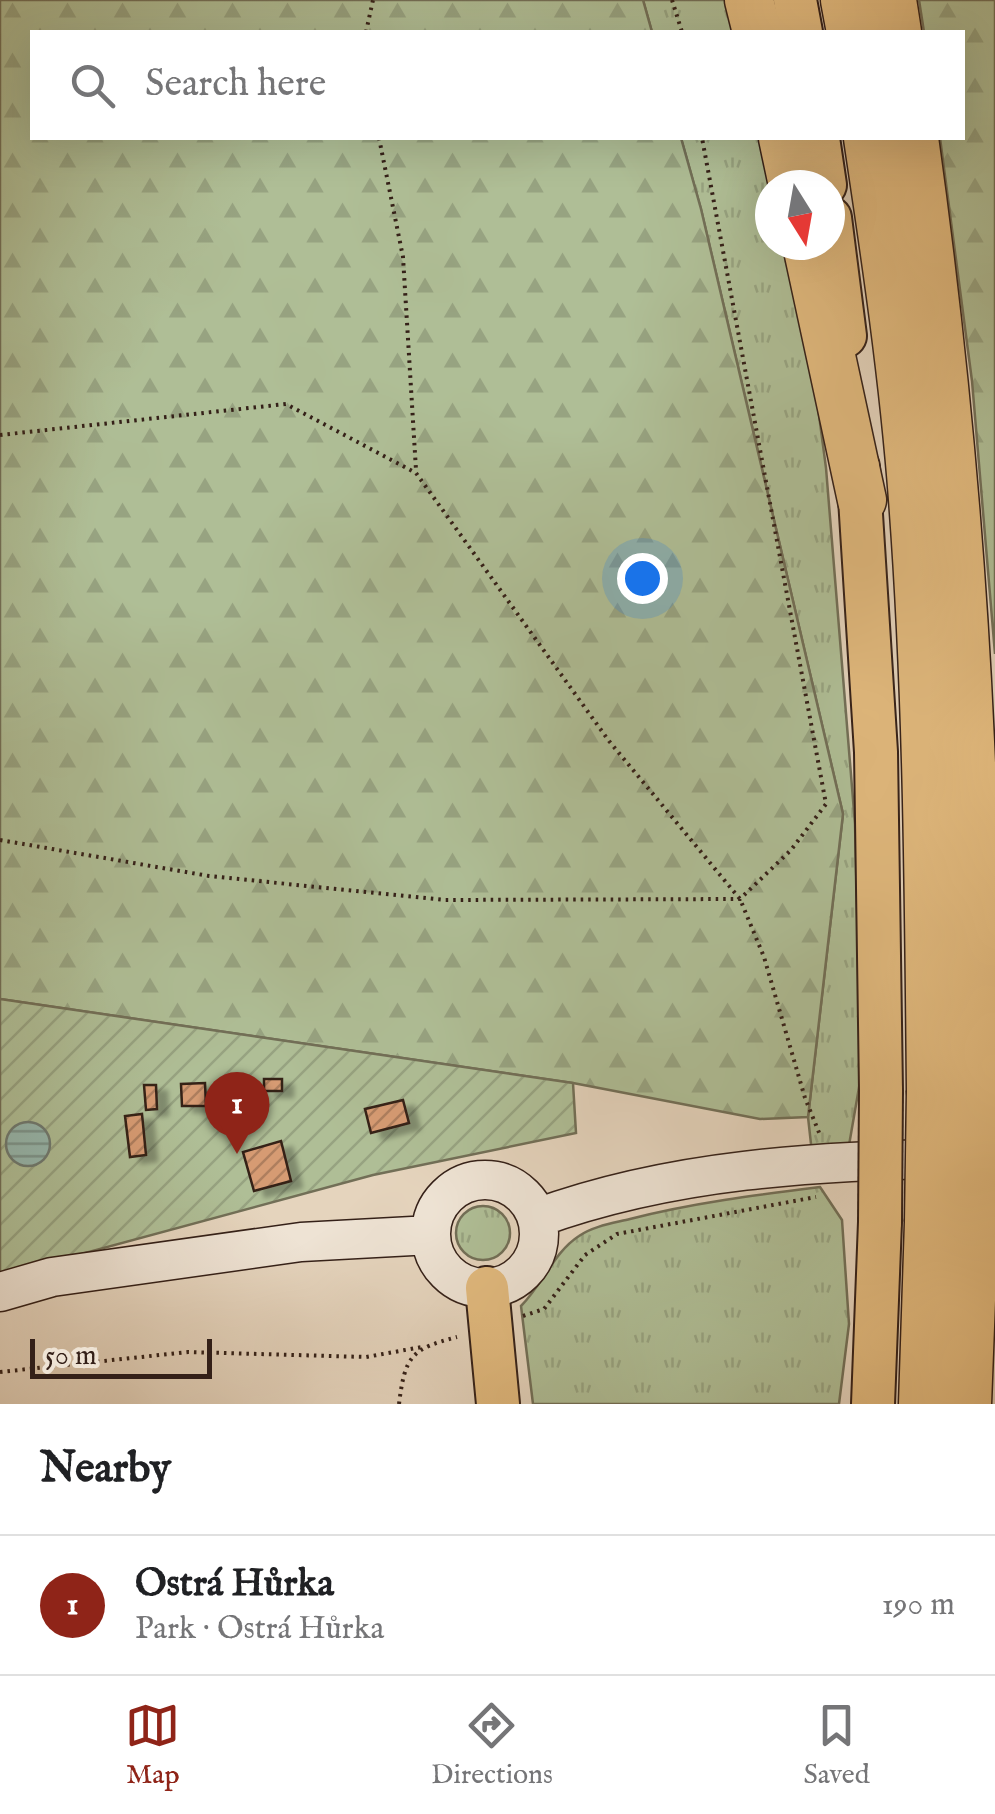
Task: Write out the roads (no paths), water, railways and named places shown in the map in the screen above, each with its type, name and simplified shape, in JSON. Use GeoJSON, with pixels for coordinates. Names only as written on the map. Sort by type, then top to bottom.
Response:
{"type":"FeatureCollection","features":[{"type":"Feature","properties":{"kind":"highway"},"geometry":{"type":"LineString","coordinates":[[748,0],[756,30]]}},
{"type":"Feature","properties":{"kind":"highway"},"geometry":{"type":"LineString","coordinates":[[795,0],[801,30]]}},
{"type":"Feature","properties":{"kind":"highway"},"geometry":{"type":"LineString","coordinates":[[845,0],[851,30]]}},
{"type":"Feature","properties":{"kind":"highway"},"geometry":{"type":"LineString","coordinates":[[892,0],[898,30]]}},
{"type":"Feature","properties":{"kind":"highway"},"geometry":{"type":"LineString","coordinates":[[783,140],[790,170]]}},
{"type":"Feature","properties":{"kind":"highway"},"geometry":{"type":"LineString","coordinates":[[818,140],[823,170]]}},
{"type":"Feature","properties":{"kind":"highway"},"geometry":{"type":"LineString","coordinates":[[868,140],[913,497],[926,751],[954,1091]]}},
{"type":"Feature","properties":{"kind":"highway"},"geometry":{"type":"LineString","coordinates":[[914,140],[932,264],[956,500],[970,744],[952,1222],[967,1404]]}},
{"type":"Feature","properties":{"kind":"highway"},"geometry":{"type":"LineString","coordinates":[[809,260],[862,500]]}},
{"type":"Feature","properties":{"kind":"highway"},"geometry":{"type":"LineString","coordinates":[[835,260],[862,500],[876,752],[881,1092],[873,1404]]}},
{"type":"Feature","properties":{"kind":"highway"},"geometry":{"type":"LineString","coordinates":[[923,1404],[952,1222]]}},
{"type":"Feature","properties":{"kind":"highway"},"geometry":{"type":"LineString","coordinates":[[489,1312],[498,1404]]}},
{"type":"Feature","properties":{"kind":"main road"},"geometry":{"type":"LineString","coordinates":[[537,1218],[618,1192],[776,1166],[827,1179],[995,1158]]}},
{"type":"Feature","properties":{"kind":"main road"},"geometry":{"type":"LineString","coordinates":[[485,1180],[502,1182],[530,1202],[537,1218],[540,1234],[530,1266],[503,1285],[489,1312],[470,1286],[455,1278],[434,1252],[433,1218],[453,1190],[485,1180]]}},
{"type":"Feature","properties":{"kind":"main road"},"geometry":{"type":"LineString","coordinates":[[0,1292],[52,1277],[301,1242],[431,1236]]}},
{"type":"Feature","properties":{"kind":"water"},"geometry":{"type":"Polygon","coordinates":[[[28,1122],[43,1129],[50,1144],[43,1159],[28,1166],[13,1159],[6,1144],[13,1129],[28,1122]]]}},
{"type":"Feature","properties":{"kind":"place","name":"Ostrá Hůrka"},"geometry":{"type":"Point","coordinates":[237,1154]}}]}
